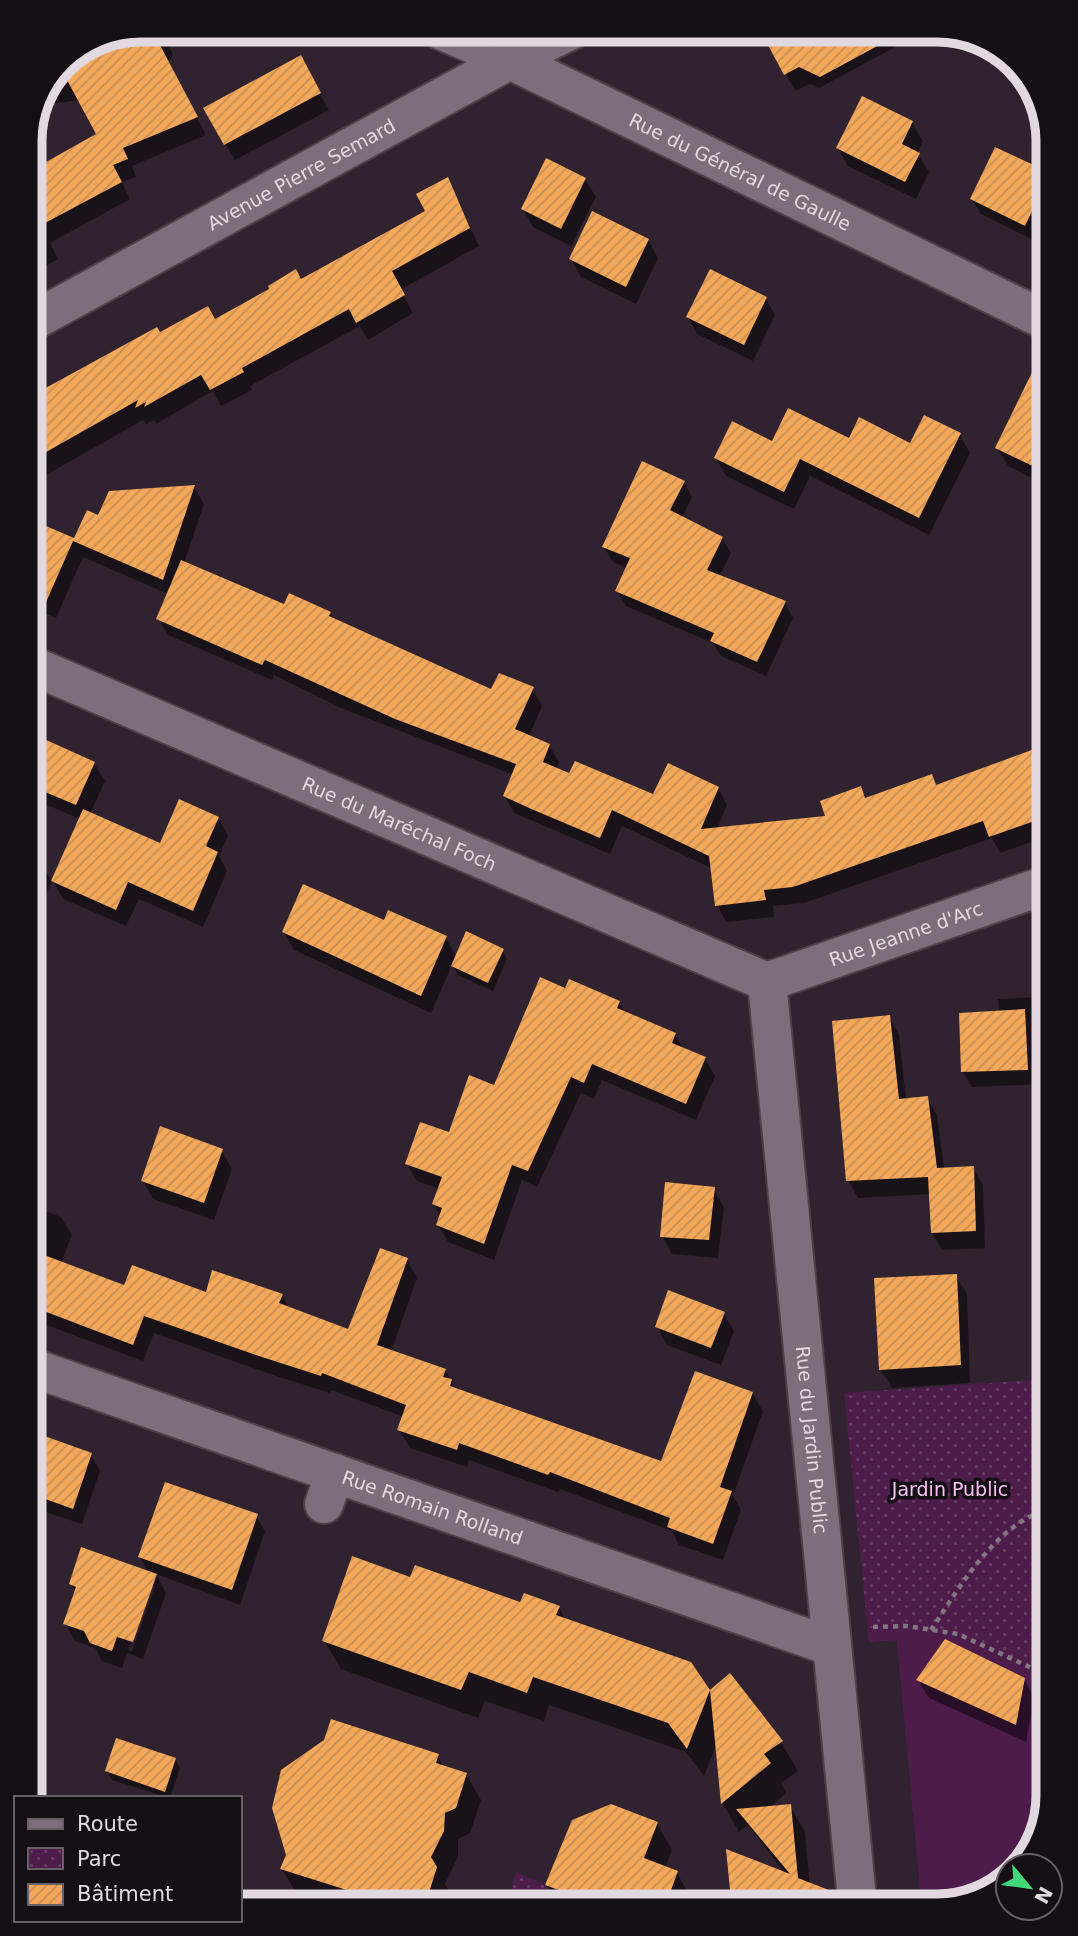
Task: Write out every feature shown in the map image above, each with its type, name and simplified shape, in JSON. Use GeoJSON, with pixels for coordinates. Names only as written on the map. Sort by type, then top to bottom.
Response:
{"type":"FeatureCollection","features":[{"type":"Feature","properties":{"kind":"street","name":"Rue du Général de Gaulle"},"geometry":{"type":"LineString","coordinates":[[468,42],[1036,316]]}},
{"type":"Feature","properties":{"kind":"street","name":"Avenue Pierre Semard"},"geometry":{"type":"LineString","coordinates":[[42,316],[547,42]]}},
{"type":"Feature","properties":{"kind":"street","name":"Rue du Maréchal Foch"},"geometry":{"type":"LineString","coordinates":[[42,670],[767,982]]}},
{"type":"Feature","properties":{"kind":"street","name":"Rue Jeanne d'Arc"},"geometry":{"type":"LineString","coordinates":[[767,982],[1036,889]]}},
{"type":"Feature","properties":{"kind":"street","name":"Rue du Jardin Public"},"geometry":{"type":"LineString","coordinates":[[767,982],[856,1894]]}},
{"type":"Feature","properties":{"kind":"street","name":"Rue Romain Rolland"},"geometry":{"type":"LineString","coordinates":[[42,1371],[330,1488],[830,1638]]}},
{"type":"Feature","properties":{"kind":"path"},"geometry":{"type":"LineString","coordinates":[[931,1630],[967,1575],[1023,1517],[1036,1512]]}},
{"type":"Feature","properties":{"kind":"path"},"geometry":{"type":"LineString","coordinates":[[830,1638],[906,1626],[958,1634],[1036,1670]]}},
{"type":"Feature","properties":{"kind":"green space","name":"Jardin Public"},"geometry":{"type":"Polygon","coordinates":[[[1036,1380],[1035,1808],[1031,1827],[1019,1850],[994,1852],[994,1875],[981,1884],[956,1892],[921,1894],[897,1640],[869,1642],[844,1393],[1036,1380]]]}},
{"type":"Feature","properties":{"kind":"green space"},"geometry":{"type":"Polygon","coordinates":[[[906,1626],[958,1634],[1036,1670],[1036,1795],[1031,1827],[1017,1852],[994,1852],[994,1875],[981,1884],[956,1892],[921,1894],[897,1640],[869,1642],[867,1628],[906,1626]]]}},
{"type":"Feature","properties":{"kind":"green space"},"geometry":{"type":"Polygon","coordinates":[[[516,1872],[545,1885],[549,1894],[510,1894],[516,1872]]]}},
{"type":"Feature","properties":{"kind":"building"},"geometry":{"type":"Polygon","coordinates":[[[158,42],[198,117],[123,148],[128,159],[113,165],[122,182],[42,225],[42,164],[96,134],[66,78],[86,59],[103,50],[122,44],[158,42]]]}},
{"type":"Feature","properties":{"kind":"building"},"geometry":{"type":"Polygon","coordinates":[[[766,42],[885,42],[820,77],[799,67],[784,75],[766,42]]]}},
{"type":"Feature","properties":{"kind":"building"},"geometry":{"type":"Polygon","coordinates":[[[301,55],[321,93],[224,145],[203,108],[301,55]]]}},
{"type":"Feature","properties":{"kind":"building"},"geometry":{"type":"Polygon","coordinates":[[[862,96],[913,121],[902,144],[920,153],[905,182],[836,148],[862,96]]]}},
{"type":"Feature","properties":{"kind":"building"},"geometry":{"type":"Polygon","coordinates":[[[995,147],[1036,166],[1036,203],[1025,226],[970,199],[995,147]]]}},
{"type":"Feature","properties":{"kind":"building"},"geometry":{"type":"Polygon","coordinates":[[[546,158],[586,178],[561,229],[521,209],[546,158]]]}},
{"type":"Feature","properties":{"kind":"building"},"geometry":{"type":"Polygon","coordinates":[[[448,177],[470,228],[392,271],[405,295],[356,323],[349,309],[242,368],[244,372],[210,390],[201,375],[144,407],[146,402],[135,408],[138,400],[42,454],[42,390],[157,327],[160,332],[208,306],[215,319],[269,289],[268,286],[296,269],[301,279],[425,211],[416,194],[448,177]]]}},
{"type":"Feature","properties":{"kind":"building"},"geometry":{"type":"Polygon","coordinates":[[[592,211],[649,239],[626,287],[569,259],[592,211]]]}},
{"type":"Feature","properties":{"kind":"building"},"geometry":{"type":"Polygon","coordinates":[[[710,269],[767,297],[744,345],[686,317],[710,269]]]}},
{"type":"Feature","properties":{"kind":"building"},"geometry":{"type":"Polygon","coordinates":[[[1036,364],[1036,468],[995,448],[1036,364]]]}},
{"type":"Feature","properties":{"kind":"building"},"geometry":{"type":"Polygon","coordinates":[[[788,408],[849,438],[859,417],[910,443],[924,415],[961,433],[919,518],[800,459],[784,492],[714,458],[732,421],[772,441],[788,408]]]}},
{"type":"Feature","properties":{"kind":"building"},"geometry":{"type":"Polygon","coordinates":[[[642,461],[685,481],[670,510],[723,537],[707,570],[786,601],[757,662],[710,641],[714,633],[615,591],[630,558],[602,547],[642,461]]]}},
{"type":"Feature","properties":{"kind":"building"},"geometry":{"type":"Polygon","coordinates":[[[195,485],[163,580],[73,541],[42,611],[42,524],[74,538],[87,510],[98,515],[109,491],[195,485]]]}},
{"type":"Feature","properties":{"kind":"building"},"geometry":{"type":"Polygon","coordinates":[[[181,560],[284,604],[289,593],[331,612],[329,616],[491,689],[499,673],[534,687],[515,729],[550,744],[543,762],[569,773],[575,761],[653,794],[668,763],[719,787],[701,829],[825,816],[820,801],[861,786],[865,798],[932,774],[936,785],[1036,749],[1036,820],[989,837],[983,821],[793,887],[764,890],[766,900],[715,906],[709,856],[612,810],[600,838],[529,808],[503,796],[516,764],[395,719],[265,660],[262,665],[156,619],[181,560]]]}},
{"type":"Feature","properties":{"kind":"building"},"geometry":{"type":"Polygon","coordinates":[[[42,738],[95,762],[76,805],[42,791],[42,738]]]}},
{"type":"Feature","properties":{"kind":"building"},"geometry":{"type":"Polygon","coordinates":[[[179,799],[219,817],[206,846],[218,852],[193,911],[128,882],[116,910],[51,881],[83,809],[160,843],[179,799]]]}},
{"type":"Feature","properties":{"kind":"building"},"geometry":{"type":"Polygon","coordinates":[[[303,884],[384,920],[388,910],[447,936],[421,996],[282,932],[303,884]]]}},
{"type":"Feature","properties":{"kind":"building"},"geometry":{"type":"Polygon","coordinates":[[[466,931],[504,949],[488,983],[451,966],[466,931]]]}},
{"type":"Feature","properties":{"kind":"building"},"geometry":{"type":"Polygon","coordinates":[[[540,977],[565,988],[569,979],[620,1001],[617,1008],[676,1033],[672,1043],[706,1057],[686,1104],[592,1064],[584,1083],[571,1077],[528,1171],[512,1165],[484,1244],[436,1225],[442,1208],[432,1204],[442,1177],[405,1164],[420,1122],[449,1132],[469,1075],[494,1085],[540,977]]]}},
{"type":"Feature","properties":{"kind":"building"},"geometry":{"type":"Polygon","coordinates":[[[1025,1009],[1028,1070],[961,1072],[959,1013],[1025,1009]]]}},
{"type":"Feature","properties":{"kind":"building"},"geometry":{"type":"Polygon","coordinates":[[[890,1015],[899,1099],[928,1096],[937,1168],[974,1166],[976,1231],[931,1233],[928,1177],[846,1181],[832,1021],[890,1015]]]}},
{"type":"Feature","properties":{"kind":"building"},"geometry":{"type":"Polygon","coordinates":[[[160,1126],[223,1149],[204,1203],[141,1181],[160,1126]]]}},
{"type":"Feature","properties":{"kind":"building"},"geometry":{"type":"Polygon","coordinates":[[[665,1182],[715,1187],[709,1240],[660,1237],[665,1182]]]}},
{"type":"Feature","properties":{"kind":"building"},"geometry":{"type":"Polygon","coordinates":[[[380,1248],[408,1258],[377,1345],[446,1369],[443,1377],[452,1379],[450,1386],[661,1461],[695,1371],[753,1392],[720,1487],[732,1491],[713,1544],[667,1527],[670,1518],[550,1472],[548,1475],[459,1443],[457,1450],[397,1430],[406,1405],[322,1373],[321,1376],[144,1316],[133,1345],[42,1310],[42,1254],[124,1285],[132,1265],[206,1292],[212,1270],[283,1294],[279,1303],[348,1329],[380,1248]]]}},
{"type":"Feature","properties":{"kind":"building"},"geometry":{"type":"Polygon","coordinates":[[[957,1274],[961,1365],[879,1370],[874,1278],[957,1274]]]}},
{"type":"Feature","properties":{"kind":"building"},"geometry":{"type":"Polygon","coordinates":[[[668,1290],[725,1312],[711,1348],[655,1327],[668,1290]]]}},
{"type":"Feature","properties":{"kind":"building"},"geometry":{"type":"Polygon","coordinates":[[[42,1435],[92,1453],[73,1509],[42,1498],[42,1435]]]}},
{"type":"Feature","properties":{"kind":"building"},"geometry":{"type":"Polygon","coordinates":[[[165,1482],[258,1514],[232,1590],[138,1557],[165,1482]]]}},
{"type":"Feature","properties":{"kind":"building"},"geometry":{"type":"Polygon","coordinates":[[[81,1547],[157,1574],[133,1642],[117,1637],[112,1651],[90,1643],[84,1631],[63,1624],[76,1587],[69,1584],[81,1547]]]}},
{"type":"Feature","properties":{"kind":"building"},"geometry":{"type":"Polygon","coordinates":[[[352,1556],[410,1577],[415,1565],[520,1602],[524,1593],[560,1606],[556,1615],[691,1662],[710,1690],[687,1749],[668,1723],[533,1677],[527,1693],[469,1672],[461,1690],[322,1641],[352,1556]]]}},
{"type":"Feature","properties":{"kind":"building"},"geometry":{"type":"Polygon","coordinates":[[[945,1639],[1025,1678],[1016,1725],[916,1680],[945,1639]]]}},
{"type":"Feature","properties":{"kind":"building"},"geometry":{"type":"Polygon","coordinates":[[[730,1673],[783,1741],[764,1754],[771,1763],[721,1804],[710,1690],[730,1673]]]}},
{"type":"Feature","properties":{"kind":"building"},"geometry":{"type":"Polygon","coordinates":[[[331,1719],[439,1754],[436,1763],[467,1773],[456,1808],[445,1813],[444,1831],[431,1857],[437,1867],[429,1894],[403,1894],[394,1891],[392,1894],[359,1894],[280,1869],[286,1855],[272,1808],[281,1770],[324,1740],[331,1719]]]}},
{"type":"Feature","properties":{"kind":"building"},"geometry":{"type":"Polygon","coordinates":[[[116,1738],[176,1758],[165,1792],[105,1771],[116,1738]]]}},
{"type":"Feature","properties":{"kind":"building"},"geometry":{"type":"Polygon","coordinates":[[[611,1804],[658,1822],[644,1858],[678,1871],[670,1894],[569,1894],[545,1885],[572,1820],[611,1804]]]}},
{"type":"Feature","properties":{"kind":"building"},"geometry":{"type":"Polygon","coordinates":[[[791,1804],[798,1878],[834,1894],[730,1894],[726,1849],[790,1874],[736,1809],[791,1804]]]}}]}
